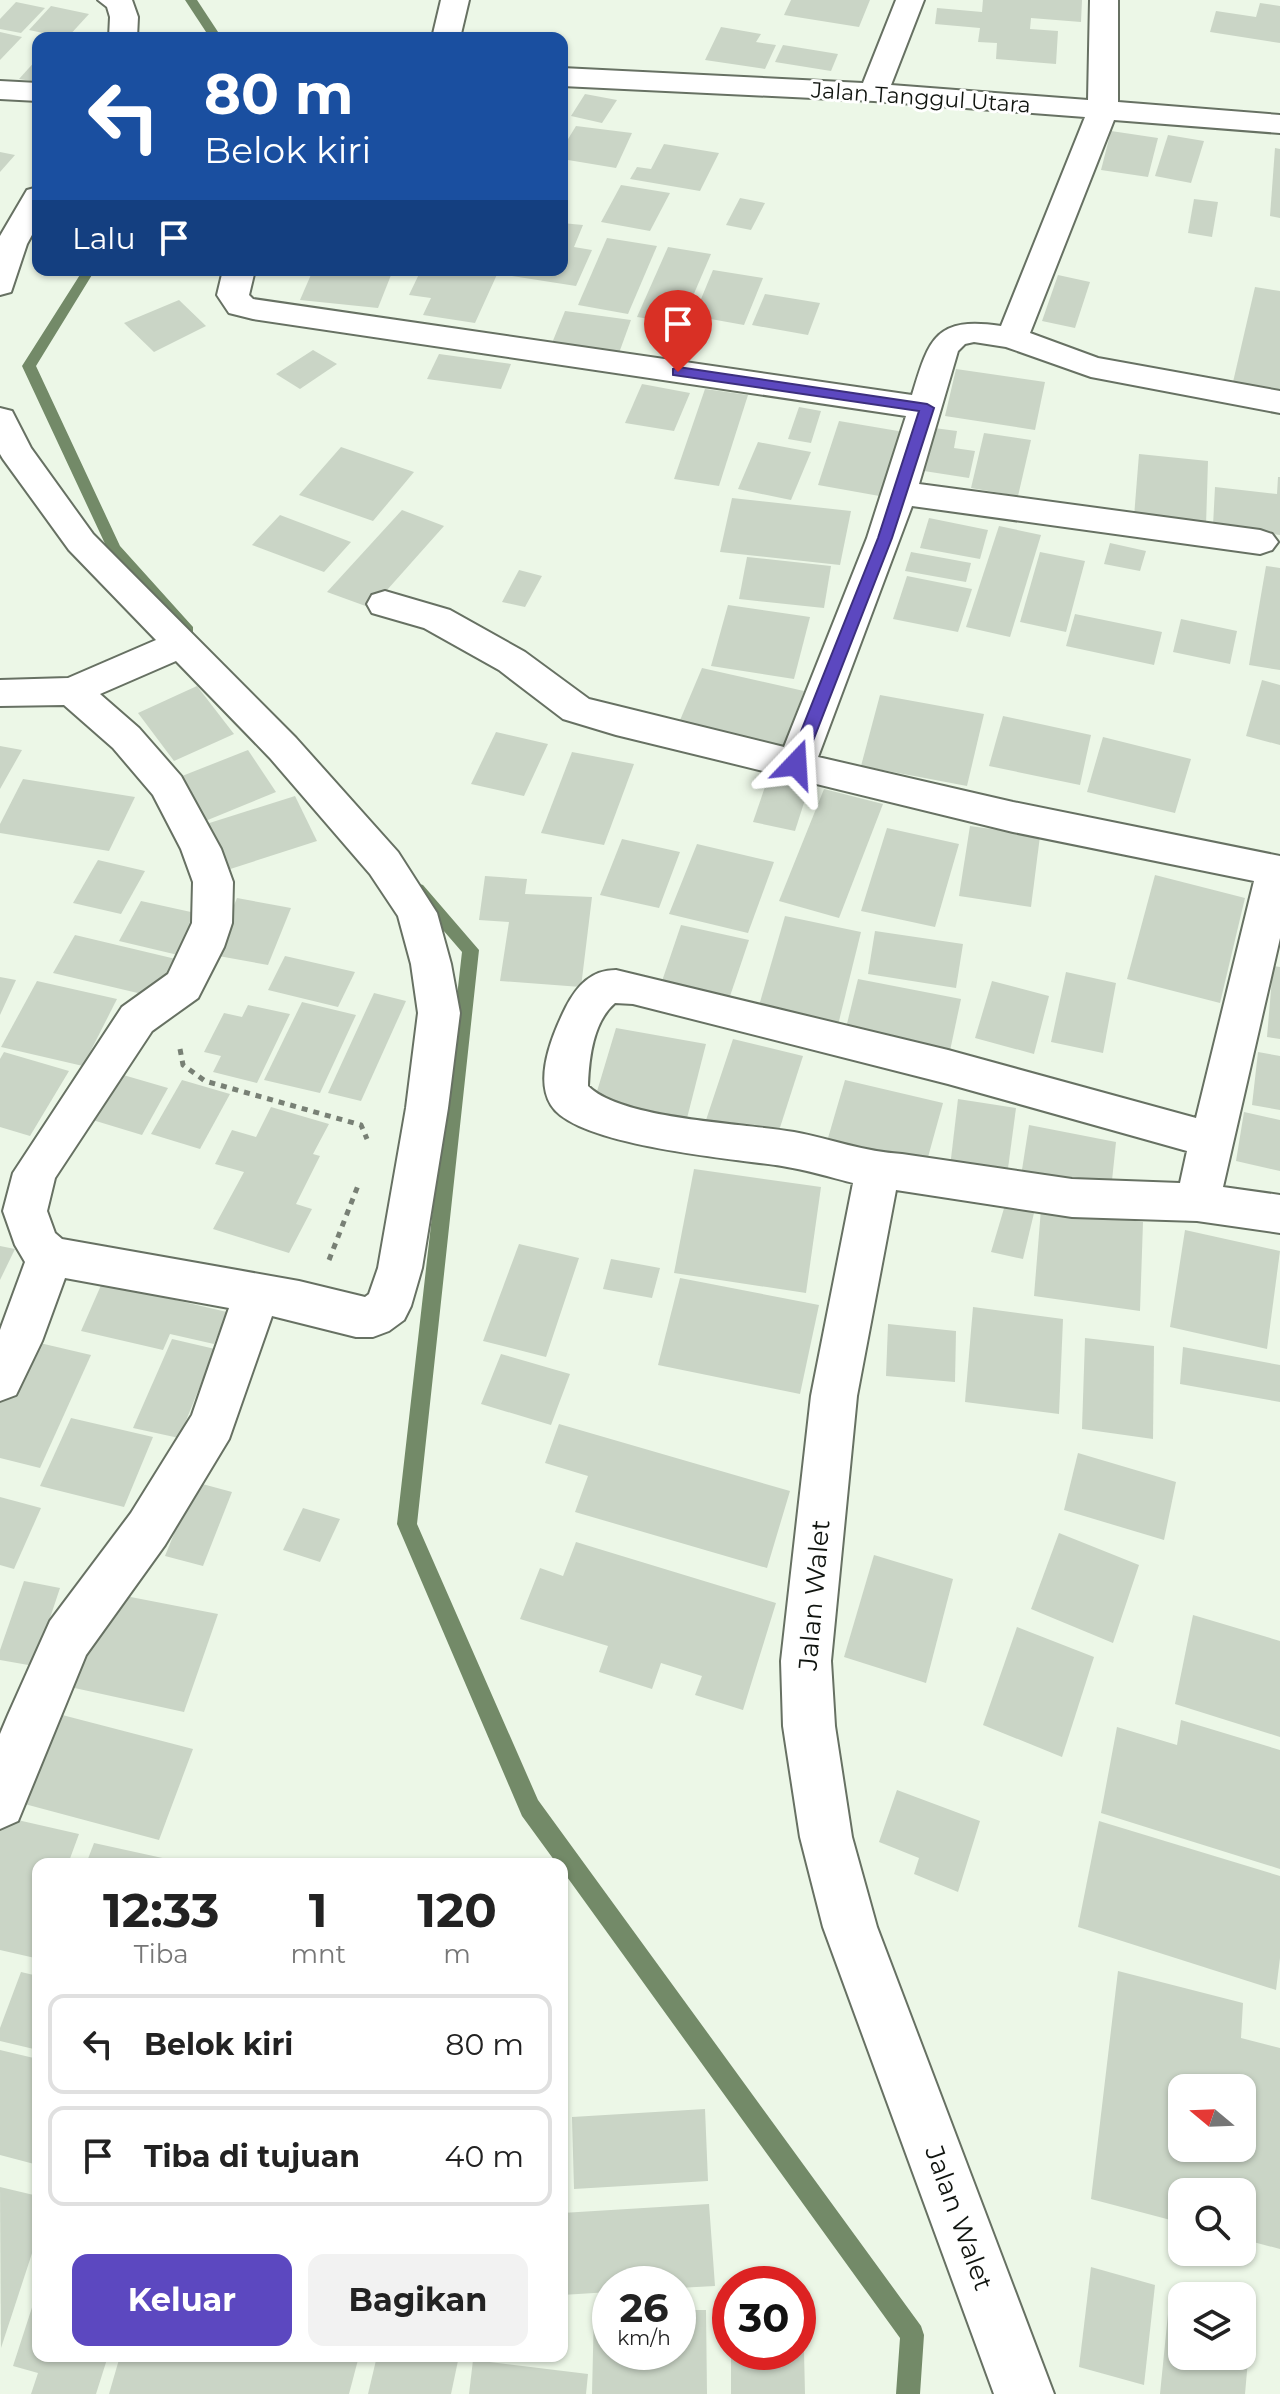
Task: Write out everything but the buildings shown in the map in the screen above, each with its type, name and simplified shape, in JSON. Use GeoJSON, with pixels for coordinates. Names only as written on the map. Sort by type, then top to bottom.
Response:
{"type":"FeatureCollection","features":[{"type":"Feature","properties":{"kind":"street"},"geometry":{"type":"LineString","coordinates":[[112,0],[119,2],[124,17],[123,32]]}},
{"type":"Feature","properties":{"kind":"street"},"geometry":{"type":"LineString","coordinates":[[447,32],[455,0]]}},
{"type":"Feature","properties":{"kind":"street"},"geometry":{"type":"LineString","coordinates":[[877,83],[910,0]]}},
{"type":"Feature","properties":{"kind":"street"},"geometry":{"type":"LineString","coordinates":[[1012,338],[1103,109],[1104,0]]}},
{"type":"Feature","properties":{"kind":"street","name":"Jalan Tanggul Utara"},"geometry":{"type":"LineString","coordinates":[[568,77],[877,83],[1103,109],[1280,124]]}},
{"type":"Feature","properties":{"kind":"street"},"geometry":{"type":"LineString","coordinates":[[0,90],[32,92]]}},
{"type":"Feature","properties":{"kind":"street"},"geometry":{"type":"LineString","coordinates":[[0,285],[11,244],[32,207]]}},
{"type":"Feature","properties":{"kind":"street"},"geometry":{"type":"LineString","coordinates":[[238,276],[233,295],[240,306],[253,309],[927,408]]}},
{"type":"Feature","properties":{"kind":"street"},"geometry":{"type":"LineString","coordinates":[[796,764],[900,493],[943,348],[954,336],[974,332],[1012,338],[1091,367],[1280,402]]}},
{"type":"Feature","properties":{"kind":"street"},"geometry":{"type":"LineString","coordinates":[[0,419],[15,451],[81,542],[283,748],[384,863],[417,913],[431,964],[439,1013],[427,1108],[393,1295],[388,1306],[373,1317],[356,1317],[257,1294],[50,1256],[37,1245],[25,1211],[35,1173],[137,1019],[179,991],[204,947],[212,923],[213,882],[201,849],[167,786],[126,738],[72,691]]}},
{"type":"Feature","properties":{"kind":"street"},"geometry":{"type":"LineString","coordinates":[[900,493],[1260,542]]}},
{"type":"Feature","properties":{"kind":"street"},"geometry":{"type":"LineString","coordinates":[[385,604],[437,619],[512,661],[576,709],[629,725],[1013,817],[1278,870],[1197,1202]]}},
{"type":"Feature","properties":{"kind":"street"},"geometry":{"type":"LineString","coordinates":[[0,693],[72,691],[182,644]]}},
{"type":"Feature","properties":{"kind":"street"},"geometry":{"type":"LineString","coordinates":[[1212,1140],[948,1067],[633,988],[607,987],[593,998],[577,1028],[567,1075],[568,1097],[586,1111],[678,1135],[784,1148],[877,1171],[902,1172],[1072,1198],[1197,1202],[1280,1214]]}},
{"type":"Feature","properties":{"kind":"street","name":"Jalan Walet"},"geometry":{"type":"LineString","coordinates":[[877,1171],[870,1222],[834,1396],[806,1661],[809,1726],[826,1837],[850,1927],[1024,2394]]}},
{"type":"Feature","properties":{"kind":"street"},"geometry":{"type":"LineString","coordinates":[[0,1380],[19,1341],[50,1256]]}},
{"type":"Feature","properties":{"kind":"street"},"geometry":{"type":"LineString","coordinates":[[0,1803],[26,1733],[68,1638],[148,1529],[212,1424],[257,1294]]}},
{"type":"Feature","properties":{"kind":"path"},"geometry":{"type":"LineString","coordinates":[[179,991],[183,1013],[179,1057],[188,1072],[205,1081],[361,1125],[366,1131],[368,1146]]}},
{"type":"Feature","properties":{"kind":"path"},"geometry":{"type":"LineString","coordinates":[[312,1305],[364,1171]]}},
{"type":"Feature","properties":{"kind":"waterway"},"geometry":{"type":"LineString","coordinates":[[191,0],[212,32]]}},
{"type":"Feature","properties":{"kind":"waterway"},"geometry":{"type":"LineString","coordinates":[[85,276],[29,366],[114,548],[188,631]]}},
{"type":"Feature","properties":{"kind":"waterway"},"geometry":{"type":"LineString","coordinates":[[417,889],[471,950],[407,1524],[530,1808],[566,1858]]}},
{"type":"Feature","properties":{"kind":"waterway"},"geometry":{"type":"LineString","coordinates":[[568,1860],[912,2335],[908,2394]]}},
{"type":"Feature","properties":{"kind":"route"},"geometry":{"type":"LineString","coordinates":[[678,372],[927,408],[885,538],[796,764]]}}]}
